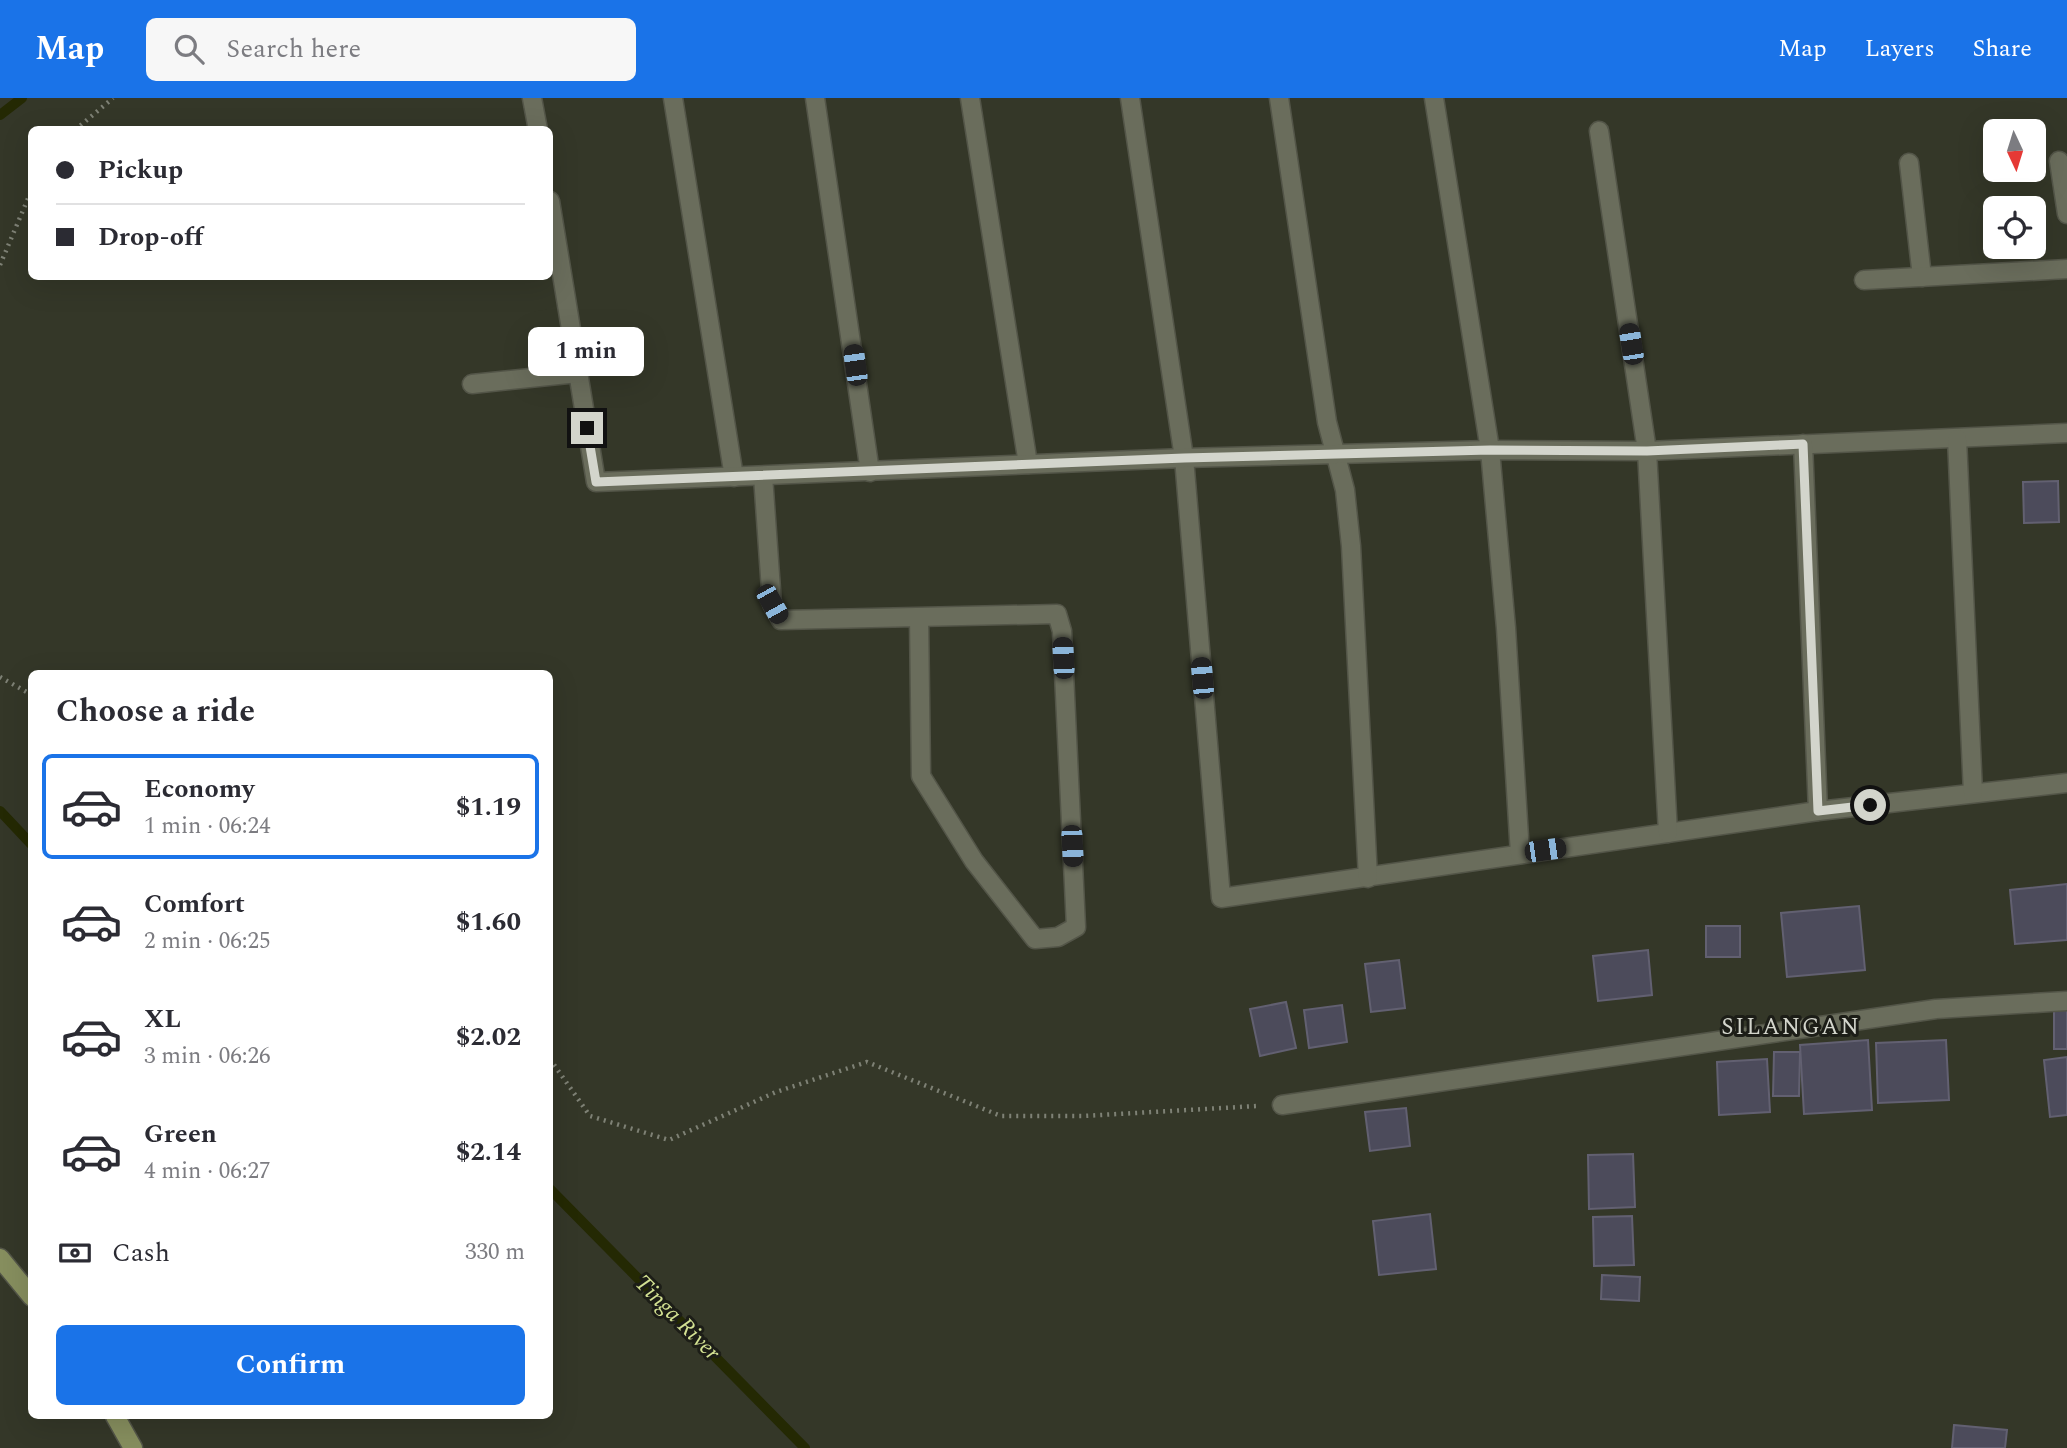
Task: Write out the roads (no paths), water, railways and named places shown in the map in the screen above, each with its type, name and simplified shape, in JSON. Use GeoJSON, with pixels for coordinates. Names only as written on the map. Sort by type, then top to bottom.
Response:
{"type":"FeatureCollection","features":[{"type":"Feature","properties":{"kind":"main road"},"geometry":{"type":"LineString","coordinates":[[0,1258],[28,1292]]}},
{"type":"Feature","properties":{"kind":"main road"},"geometry":{"type":"LineString","coordinates":[[117,1419],[133,1448]]}},
{"type":"Feature","properties":{"kind":"street"},"geometry":{"type":"LineString","coordinates":[[532,98],[537,126]]}},
{"type":"Feature","properties":{"kind":"street"},"geometry":{"type":"LineString","coordinates":[[673,98],[734,477]]}},
{"type":"Feature","properties":{"kind":"street"},"geometry":{"type":"LineString","coordinates":[[815,98],[870,472]]}},
{"type":"Feature","properties":{"kind":"street"},"geometry":{"type":"LineString","coordinates":[[970,98],[1028,464]]}},
{"type":"Feature","properties":{"kind":"street"},"geometry":{"type":"LineString","coordinates":[[1130,98],[1184,458],[1221,898],[1818,811],[2067,783]]}},
{"type":"Feature","properties":{"kind":"street"},"geometry":{"type":"LineString","coordinates":[[1279,98],[1327,422],[1345,490],[1351,546],[1368,878]]}},
{"type":"Feature","properties":{"kind":"street"},"geometry":{"type":"LineString","coordinates":[[1434,98],[1490,450],[1506,628],[1520,854]]}},
{"type":"Feature","properties":{"kind":"street"},"geometry":{"type":"LineString","coordinates":[[1599,131],[1647,451],[1668,833]]}},
{"type":"Feature","properties":{"kind":"street"},"geometry":{"type":"LineString","coordinates":[[2059,161],[2067,214]]}},
{"type":"Feature","properties":{"kind":"street"},"geometry":{"type":"LineString","coordinates":[[1909,163],[1922,277]]}},
{"type":"Feature","properties":{"kind":"street"},"geometry":{"type":"LineString","coordinates":[[553,219],[596,482],[1184,458],[1490,450],[1647,451],[2067,433]]}},
{"type":"Feature","properties":{"kind":"street"},"geometry":{"type":"LineString","coordinates":[[1864,280],[2067,269]]}},
{"type":"Feature","properties":{"kind":"street"},"geometry":{"type":"LineString","coordinates":[[472,384],[578,373]]}},
{"type":"Feature","properties":{"kind":"street"},"geometry":{"type":"LineString","coordinates":[[1957,439],[1973,793]]}},
{"type":"Feature","properties":{"kind":"street"},"geometry":{"type":"LineString","coordinates":[[1803,444],[1818,811]]}},
{"type":"Feature","properties":{"kind":"street"},"geometry":{"type":"LineString","coordinates":[[763,476],[772,604],[781,620],[919,617],[1057,614],[1062,631],[1076,927],[1058,937],[1035,939],[974,861],[921,776],[919,617]]}},
{"type":"Feature","properties":{"kind":"street"},"geometry":{"type":"LineString","coordinates":[[1282,1105],[1936,1009],[2067,1001]]}},
{"type":"Feature","properties":{"kind":"waterway","name":"Tinga River"},"geometry":{"type":"LineString","coordinates":[[0,115],[22,98]]}},
{"type":"Feature","properties":{"kind":"waterway","name":"Tinga River"},"geometry":{"type":"LineString","coordinates":[[0,811],[28,841]]}},
{"type":"Feature","properties":{"kind":"waterway","name":"Tinga River"},"geometry":{"type":"LineString","coordinates":[[553,1192],[805,1448]]}},
{"type":"Feature","properties":{"kind":"district","name":"SILANGAN"},"geometry":{"type":"Point","coordinates":[1791,1027]}}]}
